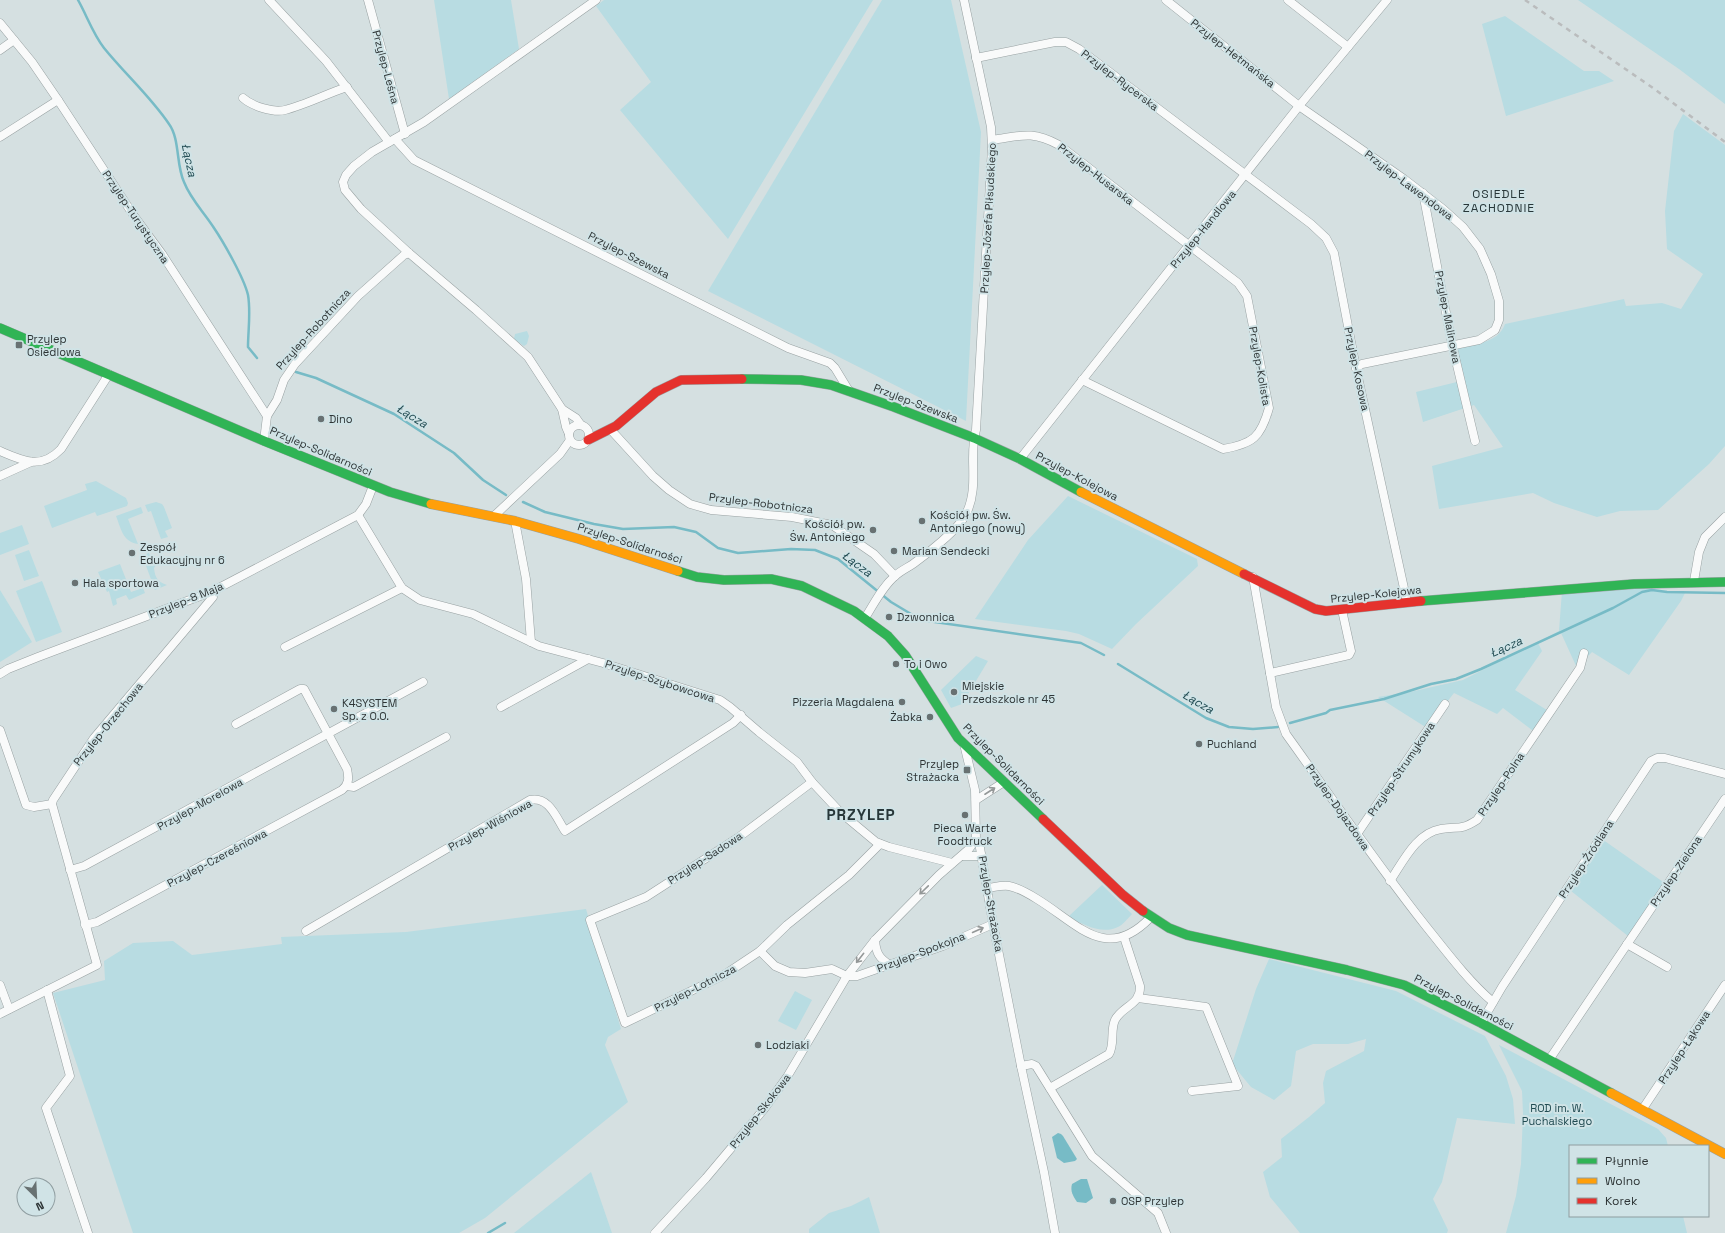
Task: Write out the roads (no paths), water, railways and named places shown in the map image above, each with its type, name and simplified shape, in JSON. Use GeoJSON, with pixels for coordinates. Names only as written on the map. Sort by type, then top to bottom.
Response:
{"type":"FeatureCollection","features":[{"type":"Feature","properties":{"kind":"main road","name":"Przylep-Solidarności"},"geometry":{"type":"LineString","coordinates":[[0,328],[373,486],[423,502],[515,521],[579,539],[697,577],[724,580],[771,579],[802,586],[865,618],[897,645],[912,665],[945,719],[964,744],[1123,895],[1150,918],[1164,926],[1187,935],[1387,979],[1422,993],[1708,1145]]}},
{"type":"Feature","properties":{"kind":"main road","name":"Przylep-Szewska"},"geometry":{"type":"LineString","coordinates":[[611,430],[656,392],[681,380],[801,380],[831,385],[894,406],[974,438]]}},
{"type":"Feature","properties":{"kind":"main road"},"geometry":{"type":"LineString","coordinates":[[588,436],[602,435],[611,430]]}},
{"type":"Feature","properties":{"kind":"main road","name":"Przylep-Kolejowa"},"geometry":{"type":"LineString","coordinates":[[974,438],[1020,459],[1107,506],[1315,609],[1326,611],[1342,610],[1407,602],[1602,586],[1694,581],[1725,582]]}},
{"type":"Feature","properties":{"kind":"main road","name":"Przylep-Solidarności"},"geometry":{"type":"LineString","coordinates":[[1709,1146],[1725,1154]]}},
{"type":"Feature","properties":{"kind":"street","name":"Przylep-Szewska"},"geometry":{"type":"LineString","coordinates":[[269,0],[326,61],[392,140],[414,160],[788,348],[830,363],[836,368],[849,391]]}},
{"type":"Feature","properties":{"kind":"street","name":"Przylep-Leśna"},"geometry":{"type":"LineString","coordinates":[[368,0],[405,134]]}},
{"type":"Feature","properties":{"kind":"street"},"geometry":{"type":"LineString","coordinates":[[578,446],[570,437],[562,409],[528,357],[476,310],[409,254],[349,195],[345,190],[343,182],[346,175],[354,166],[392,140],[405,134],[457,100],[596,0]]}},
{"type":"Feature","properties":{"kind":"street","name":"Przylep-Józefa Piłsudskiego"},"geometry":{"type":"LineString","coordinates":[[964,0],[991,127],[992,140],[977,422],[974,438]]}},
{"type":"Feature","properties":{"kind":"street","name":"Przylep-Hetmańska"},"geometry":{"type":"LineString","coordinates":[[1166,0],[1299,106]]}},
{"type":"Feature","properties":{"kind":"street"},"geometry":{"type":"LineString","coordinates":[[1288,0],[1348,47]]}},
{"type":"Feature","properties":{"kind":"street","name":"Przylep-Handlowa"},"geometry":{"type":"LineString","coordinates":[[1020,459],[1246,175],[1299,106],[1387,0]]}},
{"type":"Feature","properties":{"kind":"street","name":"Przylep-Turystyczna"},"geometry":{"type":"LineString","coordinates":[[0,23],[32,62],[58,100],[134,216],[162,254],[267,416]]}},
{"type":"Feature","properties":{"kind":"street"},"geometry":{"type":"LineString","coordinates":[[0,50],[14,40]]}},
{"type":"Feature","properties":{"kind":"street","name":"Przylep-Rycerska"},"geometry":{"type":"LineString","coordinates":[[976,58],[1055,42],[1066,42],[1079,49],[1246,175]]}},
{"type":"Feature","properties":{"kind":"street"},"geometry":{"type":"LineString","coordinates":[[243,98],[247,102],[272,110],[284,110],[346,86]]}},
{"type":"Feature","properties":{"kind":"street"},"geometry":{"type":"LineString","coordinates":[[0,137],[58,100]]}},
{"type":"Feature","properties":{"kind":"street","name":"Przylep-Lawendowa"},"geometry":{"type":"LineString","coordinates":[[1299,106],[1423,194],[1463,227],[1480,249],[1491,274],[1499,301],[1499,320],[1496,330],[1479,340],[1452,344],[1362,364],[1356,368]]}},
{"type":"Feature","properties":{"kind":"street","name":"Przylep-Husarska"},"geometry":{"type":"LineString","coordinates":[[992,140],[1029,134],[1052,141],[1189,246]]}},
{"type":"Feature","properties":{"kind":"street","name":"Przylep-Kosowa"},"geometry":{"type":"LineString","coordinates":[[1246,175],[1311,224],[1326,238],[1334,253],[1356,368],[1407,602]]}},
{"type":"Feature","properties":{"kind":"street","name":"Przylep-Malinowa"},"geometry":{"type":"LineString","coordinates":[[1423,194],[1452,344],[1475,441]]}},
{"type":"Feature","properties":{"kind":"street","name":"Przylep-Kolista"},"geometry":{"type":"LineString","coordinates":[[1082,380],[1223,450],[1240,446],[1255,438],[1265,424],[1269,408],[1247,296],[1238,284],[1189,246]]}},
{"type":"Feature","properties":{"kind":"street","name":"Przylep-Robotnicza"},"geometry":{"type":"LineString","coordinates":[[264,441],[267,416],[277,400],[284,380],[295,364],[358,296],[404,255],[409,254]]}},
{"type":"Feature","properties":{"kind":"street"},"geometry":{"type":"LineString","coordinates":[[0,450],[32,462],[47,460],[56,455],[109,374]]}},
{"type":"Feature","properties":{"kind":"street"},"geometry":{"type":"LineString","coordinates":[[560,454],[584,444],[588,436],[576,418],[562,409]]}},
{"type":"Feature","properties":{"kind":"street"},"geometry":{"type":"LineString","coordinates":[[494,516],[560,454],[570,437],[574,426],[581,426]]}},
{"type":"Feature","properties":{"kind":"street","name":"Przylep-Robotnicza"},"geometry":{"type":"LineString","coordinates":[[611,430],[652,476],[690,504],[712,510],[792,517],[832,525],[874,554],[895,576]]}},
{"type":"Feature","properties":{"kind":"street"},"geometry":{"type":"LineString","coordinates":[[865,618],[875,601],[895,576],[914,563],[942,540],[966,515],[972,499],[974,438]]}},
{"type":"Feature","properties":{"kind":"street"},"geometry":{"type":"LineString","coordinates":[[0,476],[32,462]]}},
{"type":"Feature","properties":{"kind":"street"},"geometry":{"type":"LineString","coordinates":[[285,647],[402,588],[358,515],[366,504],[373,486]]}},
{"type":"Feature","properties":{"kind":"street","name":"Przylep-8 Maja"},"geometry":{"type":"LineString","coordinates":[[0,674],[38,656],[212,592],[358,515]]}},
{"type":"Feature","properties":{"kind":"street"},"geometry":{"type":"LineString","coordinates":[[1694,581],[1699,552],[1705,536],[1725,517]]}},
{"type":"Feature","properties":{"kind":"street"},"geometry":{"type":"LineString","coordinates":[[515,521],[519,550],[526,579],[531,642]]}},
{"type":"Feature","properties":{"kind":"street","name":"Przylep-Dojazdowa"},"geometry":{"type":"LineString","coordinates":[[1253,577],[1276,707],[1286,734],[1390,881],[1447,952],[1484,994],[1493,1002]]}},
{"type":"Feature","properties":{"kind":"street","name":"Przylep-Szybowcowa"},"geometry":{"type":"LineString","coordinates":[[402,588],[420,600],[473,614],[539,646],[588,659],[712,697],[730,707],[797,762],[812,782],[840,812],[880,844],[952,863]]}},
{"type":"Feature","properties":{"kind":"street","name":"Przylep-Orzechowa"},"geometry":{"type":"LineString","coordinates":[[52,804],[55,795],[87,747],[213,598],[212,592]]}},
{"type":"Feature","properties":{"kind":"street"},"geometry":{"type":"LineString","coordinates":[[1270,673],[1349,655],[1351,651],[1342,610]]}},
{"type":"Feature","properties":{"kind":"street","name":"Przylep-Polna"},"geometry":{"type":"LineString","coordinates":[[1390,881],[1421,838],[1430,832],[1441,829],[1467,827],[1477,820],[1580,668],[1584,653]]}},
{"type":"Feature","properties":{"kind":"street"},"geometry":{"type":"LineString","coordinates":[[501,707],[588,659]]}},
{"type":"Feature","properties":{"kind":"street","name":"Przylep-Morelowa"},"geometry":{"type":"LineString","coordinates":[[70,870],[84,866],[423,682]]}},
{"type":"Feature","properties":{"kind":"street"},"geometry":{"type":"LineString","coordinates":[[236,724],[300,689],[304,689],[347,769],[349,779],[347,786]]}},
{"type":"Feature","properties":{"kind":"street","name":"Przylep-Strumykowa"},"geometry":{"type":"LineString","coordinates":[[1357,834],[1445,704]]}},
{"type":"Feature","properties":{"kind":"street","name":"Przylep-Wiśniowa"},"geometry":{"type":"LineString","coordinates":[[306,931],[530,800],[538,798],[546,802],[565,831],[733,723],[740,715]]}},
{"type":"Feature","properties":{"kind":"street"},"geometry":{"type":"LineString","coordinates":[[0,730],[26,805],[34,807],[52,804],[96,965],[0,1014]]}},
{"type":"Feature","properties":{"kind":"street","name":"Przylep-Czereśniowa"},"geometry":{"type":"LineString","coordinates":[[85,925],[97,922],[347,786],[354,787],[446,737]]}},
{"type":"Feature","properties":{"kind":"street","name":"Przylep-Strażacka"},"geometry":{"type":"LineString","coordinates":[[964,744],[974,780],[976,800],[976,839],[979,842],[982,856],[993,924],[1044,1172],[1054,1233]]}},
{"type":"Feature","properties":{"kind":"street","name":"Przylep-Źródlana"},"geometry":{"type":"LineString","coordinates":[[1482,1024],[1493,1002],[1651,761],[1657,758],[1665,758],[1725,774]]}},
{"type":"Feature","properties":{"kind":"street","name":"Przylep-Sadowa"},"geometry":{"type":"LineString","coordinates":[[590,920],[646,897],[739,837],[812,782]]}},
{"type":"Feature","properties":{"kind":"street"},"geometry":{"type":"LineString","coordinates":[[976,800],[1004,782]]}},
{"type":"Feature","properties":{"kind":"street","name":"Przylep-Zielona"},"geometry":{"type":"LineString","coordinates":[[1549,1060],[1725,799]]}},
{"type":"Feature","properties":{"kind":"street","name":"Przylep-Skokowa"},"geometry":{"type":"LineString","coordinates":[[655,1233],[706,1178],[764,1109],[787,1078],[847,976],[874,940],[952,863],[962,856],[976,839]]}},
{"type":"Feature","properties":{"kind":"street","name":"Przylep-Lotnicza"},"geometry":{"type":"LineString","coordinates":[[590,920],[625,1023],[724,975],[760,951],[787,925],[849,875],[880,844]]}},
{"type":"Feature","properties":{"kind":"street"},"geometry":{"type":"LineString","coordinates":[[962,856],[982,856]]}},
{"type":"Feature","properties":{"kind":"street"},"geometry":{"type":"LineString","coordinates":[[988,888],[1004,886],[1017,889],[1047,905],[1079,928],[1099,938],[1111,939],[1124,937],[1139,928],[1150,918]]}},
{"type":"Feature","properties":{"kind":"street","name":"Przylep-Spokojna"},"geometry":{"type":"LineString","coordinates":[[847,976],[857,976],[943,946],[993,924]]}},
{"type":"Feature","properties":{"kind":"street"},"geometry":{"type":"LineString","coordinates":[[1050,1088],[1109,1054],[1112,1045],[1114,1021],[1138,998],[1141,992],[1124,937]]}},
{"type":"Feature","properties":{"kind":"street"},"geometry":{"type":"LineString","coordinates":[[874,940],[876,952],[880,958],[890,964]]}},
{"type":"Feature","properties":{"kind":"street"},"geometry":{"type":"LineString","coordinates":[[1627,944],[1667,967]]}},
{"type":"Feature","properties":{"kind":"street"},"geometry":{"type":"LineString","coordinates":[[760,951],[775,966],[789,972],[805,973],[832,969],[847,976]]}},
{"type":"Feature","properties":{"kind":"street"},"geometry":{"type":"LineString","coordinates":[[0,985],[9,1009]]}},
{"type":"Feature","properties":{"kind":"street","name":"Przylep-Łąkowa"},"geometry":{"type":"LineString","coordinates":[[1642,1110],[1725,985]]}},
{"type":"Feature","properties":{"kind":"street"},"geometry":{"type":"LineString","coordinates":[[47,990],[70,1076],[46,1108],[88,1233]]}},
{"type":"Feature","properties":{"kind":"street"},"geometry":{"type":"LineString","coordinates":[[1138,998],[1206,1007],[1238,1086],[1192,1091]]}},
{"type":"Feature","properties":{"kind":"street"},"geometry":{"type":"LineString","coordinates":[[1021,1066],[1032,1064],[1036,1066],[1092,1156],[1158,1212],[1166,1233]]}},
{"type":"Feature","properties":{"kind":"water"},"geometry":{"type":"Polygon","coordinates":[[[1058,1133],[1063,1136],[1077,1159],[1075,1161],[1064,1163],[1057,1158],[1052,1137],[1058,1133]]]}},
{"type":"Feature","properties":{"kind":"water"},"geometry":{"type":"Polygon","coordinates":[[[1081,1179],[1087,1179],[1093,1198],[1086,1203],[1077,1202],[1073,1196],[1071,1187],[1072,1184],[1081,1179]]]}},
{"type":"Feature","properties":{"kind":"waterway","name":"Łącza"},"geometry":{"type":"LineString","coordinates":[[78,0],[100,43],[154,104],[169,124],[175,137],[180,168],[187,188],[223,242],[246,288],[249,308],[248,347],[257,358]]}},
{"type":"Feature","properties":{"kind":"waterway","name":"Łącza"},"geometry":{"type":"LineString","coordinates":[[296,372],[316,378],[394,414],[454,453],[483,480],[506,495]]}},
{"type":"Feature","properties":{"kind":"waterway","name":"Łącza"},"geometry":{"type":"LineString","coordinates":[[523,502],[545,512],[594,524],[623,529],[674,527],[696,532],[718,548],[738,553],[791,549],[815,550],[838,559],[891,602],[921,620],[1081,643],[1104,655]]}},
{"type":"Feature","properties":{"kind":"waterway","name":"Łącza"},"geometry":{"type":"LineString","coordinates":[[1290,723],[1326,713],[1330,710],[1384,699],[1431,684],[1456,679],[1613,608],[1642,592],[1652,590],[1667,592],[1725,593]]}},
{"type":"Feature","properties":{"kind":"waterway","name":"Łącza"},"geometry":{"type":"LineString","coordinates":[[1118,664],[1206,718],[1229,727],[1253,729],[1278,727]]}},
{"type":"Feature","properties":{"kind":"waterway"},"geometry":{"type":"LineString","coordinates":[[488,1233],[505,1223]]}},
{"type":"Feature","properties":{"kind":"railway"},"geometry":{"type":"LineString","coordinates":[[1525,0],[1653,88],[1725,142]]}},
{"type":"Feature","properties":{"kind":"place","name":"Przylep Osiedlowa"},"geometry":{"type":"Point","coordinates":[19,345]}},
{"type":"Feature","properties":{"kind":"place","name":"Dino"},"geometry":{"type":"Point","coordinates":[321,419]}},
{"type":"Feature","properties":{"kind":"place","name":"Kościół pw. Św. Antoniego (nowy)"},"geometry":{"type":"Point","coordinates":[922,521]}},
{"type":"Feature","properties":{"kind":"place","name":"Kościół pw. Św. Antoniego"},"geometry":{"type":"Point","coordinates":[873,530]}},
{"type":"Feature","properties":{"kind":"place","name":"Marian Sendecki"},"geometry":{"type":"Point","coordinates":[894,551]}},
{"type":"Feature","properties":{"kind":"place","name":"Zespół Edukacyjny nr 6"},"geometry":{"type":"Point","coordinates":[132,553]}},
{"type":"Feature","properties":{"kind":"place","name":"Hala sportowa"},"geometry":{"type":"Point","coordinates":[75,583]}},
{"type":"Feature","properties":{"kind":"place","name":"Dzwonnica"},"geometry":{"type":"Point","coordinates":[889,617]}},
{"type":"Feature","properties":{"kind":"place","name":"To i Owo"},"geometry":{"type":"Point","coordinates":[896,664]}},
{"type":"Feature","properties":{"kind":"place","name":"Miejskie Przedszkole nr 45"},"geometry":{"type":"Point","coordinates":[954,692]}},
{"type":"Feature","properties":{"kind":"place","name":"Pizzeria Magdalena"},"geometry":{"type":"Point","coordinates":[902,702]}},
{"type":"Feature","properties":{"kind":"place","name":"K4SYSTEM Sp. z O.O."},"geometry":{"type":"Point","coordinates":[334,709]}},
{"type":"Feature","properties":{"kind":"place","name":"Żabka"},"geometry":{"type":"Point","coordinates":[930,717]}},
{"type":"Feature","properties":{"kind":"place","name":"Puchland"},"geometry":{"type":"Point","coordinates":[1199,744]}},
{"type":"Feature","properties":{"kind":"place","name":"Przylep Strażacka"},"geometry":{"type":"Point","coordinates":[967,770]}},
{"type":"Feature","properties":{"kind":"place","name":"Pieca Warte Foodtruck"},"geometry":{"type":"Point","coordinates":[965,815]}},
{"type":"Feature","properties":{"kind":"place","name":"Lodziaki"},"geometry":{"type":"Point","coordinates":[758,1045]}},
{"type":"Feature","properties":{"kind":"place","name":"OSP Przylep"},"geometry":{"type":"Point","coordinates":[1113,1201]}},
{"type":"Feature","properties":{"kind":"district","name":"OSIEDLE ZACHODNIE"},"geometry":{"type":"Point","coordinates":[1499,201]}},
{"type":"Feature","properties":{"kind":"district","name":"PRZYLEP"},"geometry":{"type":"Point","coordinates":[861,814]}},
{"type":"Feature","properties":{"kind":"park label","name":"ROD im. W. Puchalskiego"},"geometry":{"type":"Point","coordinates":[1557,1114]}}]}
